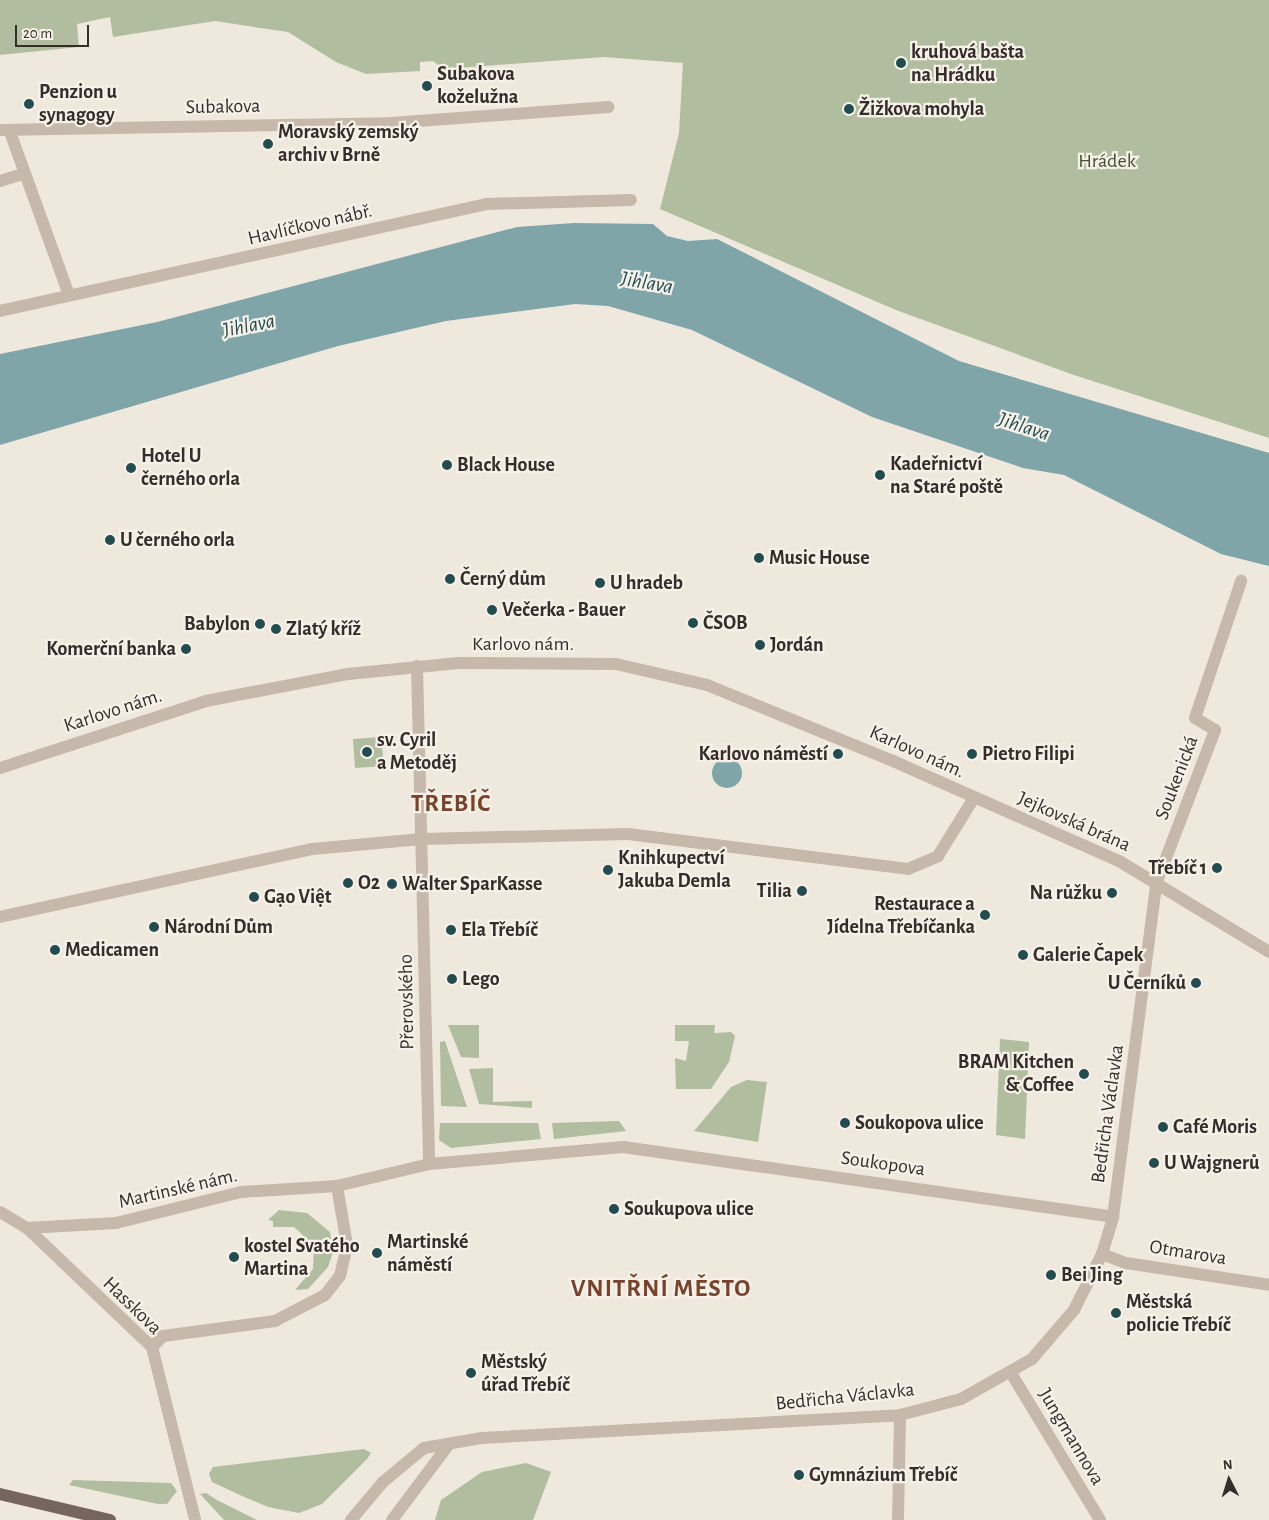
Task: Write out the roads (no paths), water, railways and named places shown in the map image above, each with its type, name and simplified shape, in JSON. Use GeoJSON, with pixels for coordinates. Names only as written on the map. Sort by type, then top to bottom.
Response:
{"type":"FeatureCollection","features":[{"type":"Feature","properties":{"kind":"main road"},"geometry":{"type":"LineString","coordinates":[[0,1494],[110,1520]]}},
{"type":"Feature","properties":{"kind":"street","name":"Subakova"},"geometry":{"type":"LineString","coordinates":[[69,295],[5,131],[391,123],[608,106]]}},
{"type":"Feature","properties":{"kind":"street"},"geometry":{"type":"LineString","coordinates":[[0,182],[23,174]]}},
{"type":"Feature","properties":{"kind":"street","name":"Havlíčkovo nábř."},"geometry":{"type":"LineString","coordinates":[[0,311],[69,295],[213,267],[487,204],[631,200]]}},
{"type":"Feature","properties":{"kind":"street","name":"Soukenická"},"geometry":{"type":"LineString","coordinates":[[1156,884],[1215,730],[1195,718],[1242,581]]}},
{"type":"Feature","properties":{"kind":"street","name":"Karlovo nám."},"geometry":{"type":"LineString","coordinates":[[0,768],[206,701],[417,666],[571,663],[659,673],[776,711],[974,798],[938,856],[908,868],[628,834],[422,839],[312,848],[0,917]]}},
{"type":"Feature","properties":{"kind":"street"},"geometry":{"type":"LineString","coordinates":[[417,666],[422,839]]}},
{"type":"Feature","properties":{"kind":"street","name":"Jejkovská brána"},"geometry":{"type":"LineString","coordinates":[[974,798],[1119,861],[1269,952]]}},
{"type":"Feature","properties":{"kind":"street","name":"Přerovského"},"geometry":{"type":"LineString","coordinates":[[422,839],[429,1164]]}},
{"type":"Feature","properties":{"kind":"street","name":"Bedřicha Václavka"},"geometry":{"type":"LineString","coordinates":[[351,1520],[408,1458],[424,1448],[449,1444],[640,1428],[900,1415],[961,1399],[1011,1373],[1057,1332],[1102,1254],[1113,1217],[1156,884]]}},
{"type":"Feature","properties":{"kind":"street","name":"Martinské nám."},"geometry":{"type":"LineString","coordinates":[[26,1228],[116,1223],[241,1192],[337,1186],[429,1164],[622,1147],[647,1150]]}},
{"type":"Feature","properties":{"kind":"street","name":"Soukopova"},"geometry":{"type":"LineString","coordinates":[[647,1150],[1113,1217]]}},
{"type":"Feature","properties":{"kind":"street"},"geometry":{"type":"LineString","coordinates":[[152,1347],[163,1336],[275,1321],[326,1295],[340,1276],[347,1244],[337,1186]]}},
{"type":"Feature","properties":{"kind":"street","name":"Hasskova"},"geometry":{"type":"LineString","coordinates":[[0,1212],[26,1228],[152,1347],[195,1520]]}},
{"type":"Feature","properties":{"kind":"street","name":"Otmarova"},"geometry":{"type":"LineString","coordinates":[[1102,1254],[1126,1262],[1269,1285]]}},
{"type":"Feature","properties":{"kind":"street","name":"Jungmannova"},"geometry":{"type":"LineString","coordinates":[[1011,1373],[1100,1520]]}},
{"type":"Feature","properties":{"kind":"street"},"geometry":{"type":"LineString","coordinates":[[898,1520],[900,1415]]}},
{"type":"Feature","properties":{"kind":"street"},"geometry":{"type":"LineString","coordinates":[[392,1520],[449,1444]]}},
{"type":"Feature","properties":{"kind":"water","name":"Jihlava"},"geometry":{"type":"Polygon","coordinates":[[[574,223],[653,224],[667,236],[688,241],[717,239],[959,361],[1269,453],[1269,566],[1221,554],[1064,475],[1023,468],[872,417],[692,330],[608,306],[575,304],[446,321],[338,346],[0,445],[0,354],[157,322],[517,227],[574,223]]]}},
{"type":"Feature","properties":{"kind":"water"},"geometry":{"type":"Polygon","coordinates":[[[727,758],[738,762],[742,773],[738,784],[727,788],[716,784],[712,773],[716,762],[727,758]]]}},
{"type":"Feature","properties":{"kind":"place","name":"kruhová bašta na Hrádku"},"geometry":{"type":"Point","coordinates":[901,63]}},
{"type":"Feature","properties":{"kind":"place","name":"Subakova koželužna"},"geometry":{"type":"Point","coordinates":[427,86]}},
{"type":"Feature","properties":{"kind":"place","name":"Penzion u synagogy"},"geometry":{"type":"Point","coordinates":[29,104]}},
{"type":"Feature","properties":{"kind":"place","name":"Žižkova mohyla"},"geometry":{"type":"Point","coordinates":[849,109]}},
{"type":"Feature","properties":{"kind":"place","name":"Moravský zemský archiv v Brně"},"geometry":{"type":"Point","coordinates":[268,144]}},
{"type":"Feature","properties":{"kind":"place","name":"Black House"},"geometry":{"type":"Point","coordinates":[447,465]}},
{"type":"Feature","properties":{"kind":"place","name":"Hotel U černého orla"},"geometry":{"type":"Point","coordinates":[131,468]}},
{"type":"Feature","properties":{"kind":"place","name":"Kadeřnictví na Staré poště"},"geometry":{"type":"Point","coordinates":[880,475]}},
{"type":"Feature","properties":{"kind":"place","name":"U černého orla"},"geometry":{"type":"Point","coordinates":[110,540]}},
{"type":"Feature","properties":{"kind":"place","name":"Music House"},"geometry":{"type":"Point","coordinates":[759,558]}},
{"type":"Feature","properties":{"kind":"place","name":"Černý dům"},"geometry":{"type":"Point","coordinates":[450,579]}},
{"type":"Feature","properties":{"kind":"place","name":"U hradeb"},"geometry":{"type":"Point","coordinates":[600,583]}},
{"type":"Feature","properties":{"kind":"place","name":"Večerka - Bauer"},"geometry":{"type":"Point","coordinates":[492,610]}},
{"type":"Feature","properties":{"kind":"place","name":"ČSOB"},"geometry":{"type":"Point","coordinates":[693,623]}},
{"type":"Feature","properties":{"kind":"place","name":"Babylon"},"geometry":{"type":"Point","coordinates":[260,624]}},
{"type":"Feature","properties":{"kind":"place","name":"Zlatý kříž"},"geometry":{"type":"Point","coordinates":[276,629]}},
{"type":"Feature","properties":{"kind":"place","name":"Jordán"},"geometry":{"type":"Point","coordinates":[760,645]}},
{"type":"Feature","properties":{"kind":"place","name":"Komerční banka"},"geometry":{"type":"Point","coordinates":[186,649]}},
{"type":"Feature","properties":{"kind":"place","name":"sv. Cyril a Metoděj"},"geometry":{"type":"Point","coordinates":[367,752]}},
{"type":"Feature","properties":{"kind":"place","name":"Karlovo náměstí"},"geometry":{"type":"Point","coordinates":[838,754]}},
{"type":"Feature","properties":{"kind":"place","name":"Pietro Filipi"},"geometry":{"type":"Point","coordinates":[972,754]}},
{"type":"Feature","properties":{"kind":"place","name":"Třebíč 1"},"geometry":{"type":"Point","coordinates":[1217,868]}},
{"type":"Feature","properties":{"kind":"place","name":"Knihkupectví Jakuba Demla"},"geometry":{"type":"Point","coordinates":[608,870]}},
{"type":"Feature","properties":{"kind":"place","name":"O2"},"geometry":{"type":"Point","coordinates":[348,883]}},
{"type":"Feature","properties":{"kind":"place","name":"Walter SparKasse"},"geometry":{"type":"Point","coordinates":[392,884]}},
{"type":"Feature","properties":{"kind":"place","name":"Tilia"},"geometry":{"type":"Point","coordinates":[802,891]}},
{"type":"Feature","properties":{"kind":"place","name":"Na růžku"},"geometry":{"type":"Point","coordinates":[1112,893]}},
{"type":"Feature","properties":{"kind":"place","name":"Gạo Việt"},"geometry":{"type":"Point","coordinates":[254,897]}},
{"type":"Feature","properties":{"kind":"place","name":"Restaurace a Jídelna Třebíčanka"},"geometry":{"type":"Point","coordinates":[985,915]}},
{"type":"Feature","properties":{"kind":"place","name":"Národní Dům"},"geometry":{"type":"Point","coordinates":[154,927]}},
{"type":"Feature","properties":{"kind":"place","name":"Ela Třebíč"},"geometry":{"type":"Point","coordinates":[451,930]}},
{"type":"Feature","properties":{"kind":"place","name":"Medicamen"},"geometry":{"type":"Point","coordinates":[55,950]}},
{"type":"Feature","properties":{"kind":"place","name":"Galerie Čapek"},"geometry":{"type":"Point","coordinates":[1023,955]}},
{"type":"Feature","properties":{"kind":"place","name":"Lego"},"geometry":{"type":"Point","coordinates":[452,979]}},
{"type":"Feature","properties":{"kind":"place","name":"U Černíků"},"geometry":{"type":"Point","coordinates":[1196,983]}},
{"type":"Feature","properties":{"kind":"place","name":"BRAM Kitchen & Coffee"},"geometry":{"type":"Point","coordinates":[1084,1074]}},
{"type":"Feature","properties":{"kind":"place","name":"Soukopova ulice"},"geometry":{"type":"Point","coordinates":[845,1123]}},
{"type":"Feature","properties":{"kind":"place","name":"Café Moris"},"geometry":{"type":"Point","coordinates":[1163,1127]}},
{"type":"Feature","properties":{"kind":"place","name":"U Wajgnerů"},"geometry":{"type":"Point","coordinates":[1154,1163]}},
{"type":"Feature","properties":{"kind":"place","name":"Soukupova ulice"},"geometry":{"type":"Point","coordinates":[614,1209]}},
{"type":"Feature","properties":{"kind":"place","name":"Martinské náměstí"},"geometry":{"type":"Point","coordinates":[377,1253]}},
{"type":"Feature","properties":{"kind":"place","name":"kostel Svatého Martina"},"geometry":{"type":"Point","coordinates":[234,1257]}},
{"type":"Feature","properties":{"kind":"place","name":"Bei Jing"},"geometry":{"type":"Point","coordinates":[1051,1275]}},
{"type":"Feature","properties":{"kind":"place","name":"Městská policie Třebíč"},"geometry":{"type":"Point","coordinates":[1116,1313]}},
{"type":"Feature","properties":{"kind":"place","name":"Městský úřad Třebíč"},"geometry":{"type":"Point","coordinates":[471,1373]}},
{"type":"Feature","properties":{"kind":"place","name":"Gymnázium Třebíč"},"geometry":{"type":"Point","coordinates":[799,1475]}},
{"type":"Feature","properties":{"kind":"district","name":"TŘEBÍČ"},"geometry":{"type":"Point","coordinates":[451,804]}},
{"type":"Feature","properties":{"kind":"district","name":"VNITŘNÍ MĚSTO"},"geometry":{"type":"Point","coordinates":[661,1289]}},
{"type":"Feature","properties":{"kind":"park label","name":"Hrádek"},"geometry":{"type":"Point","coordinates":[1107,161]}}]}
